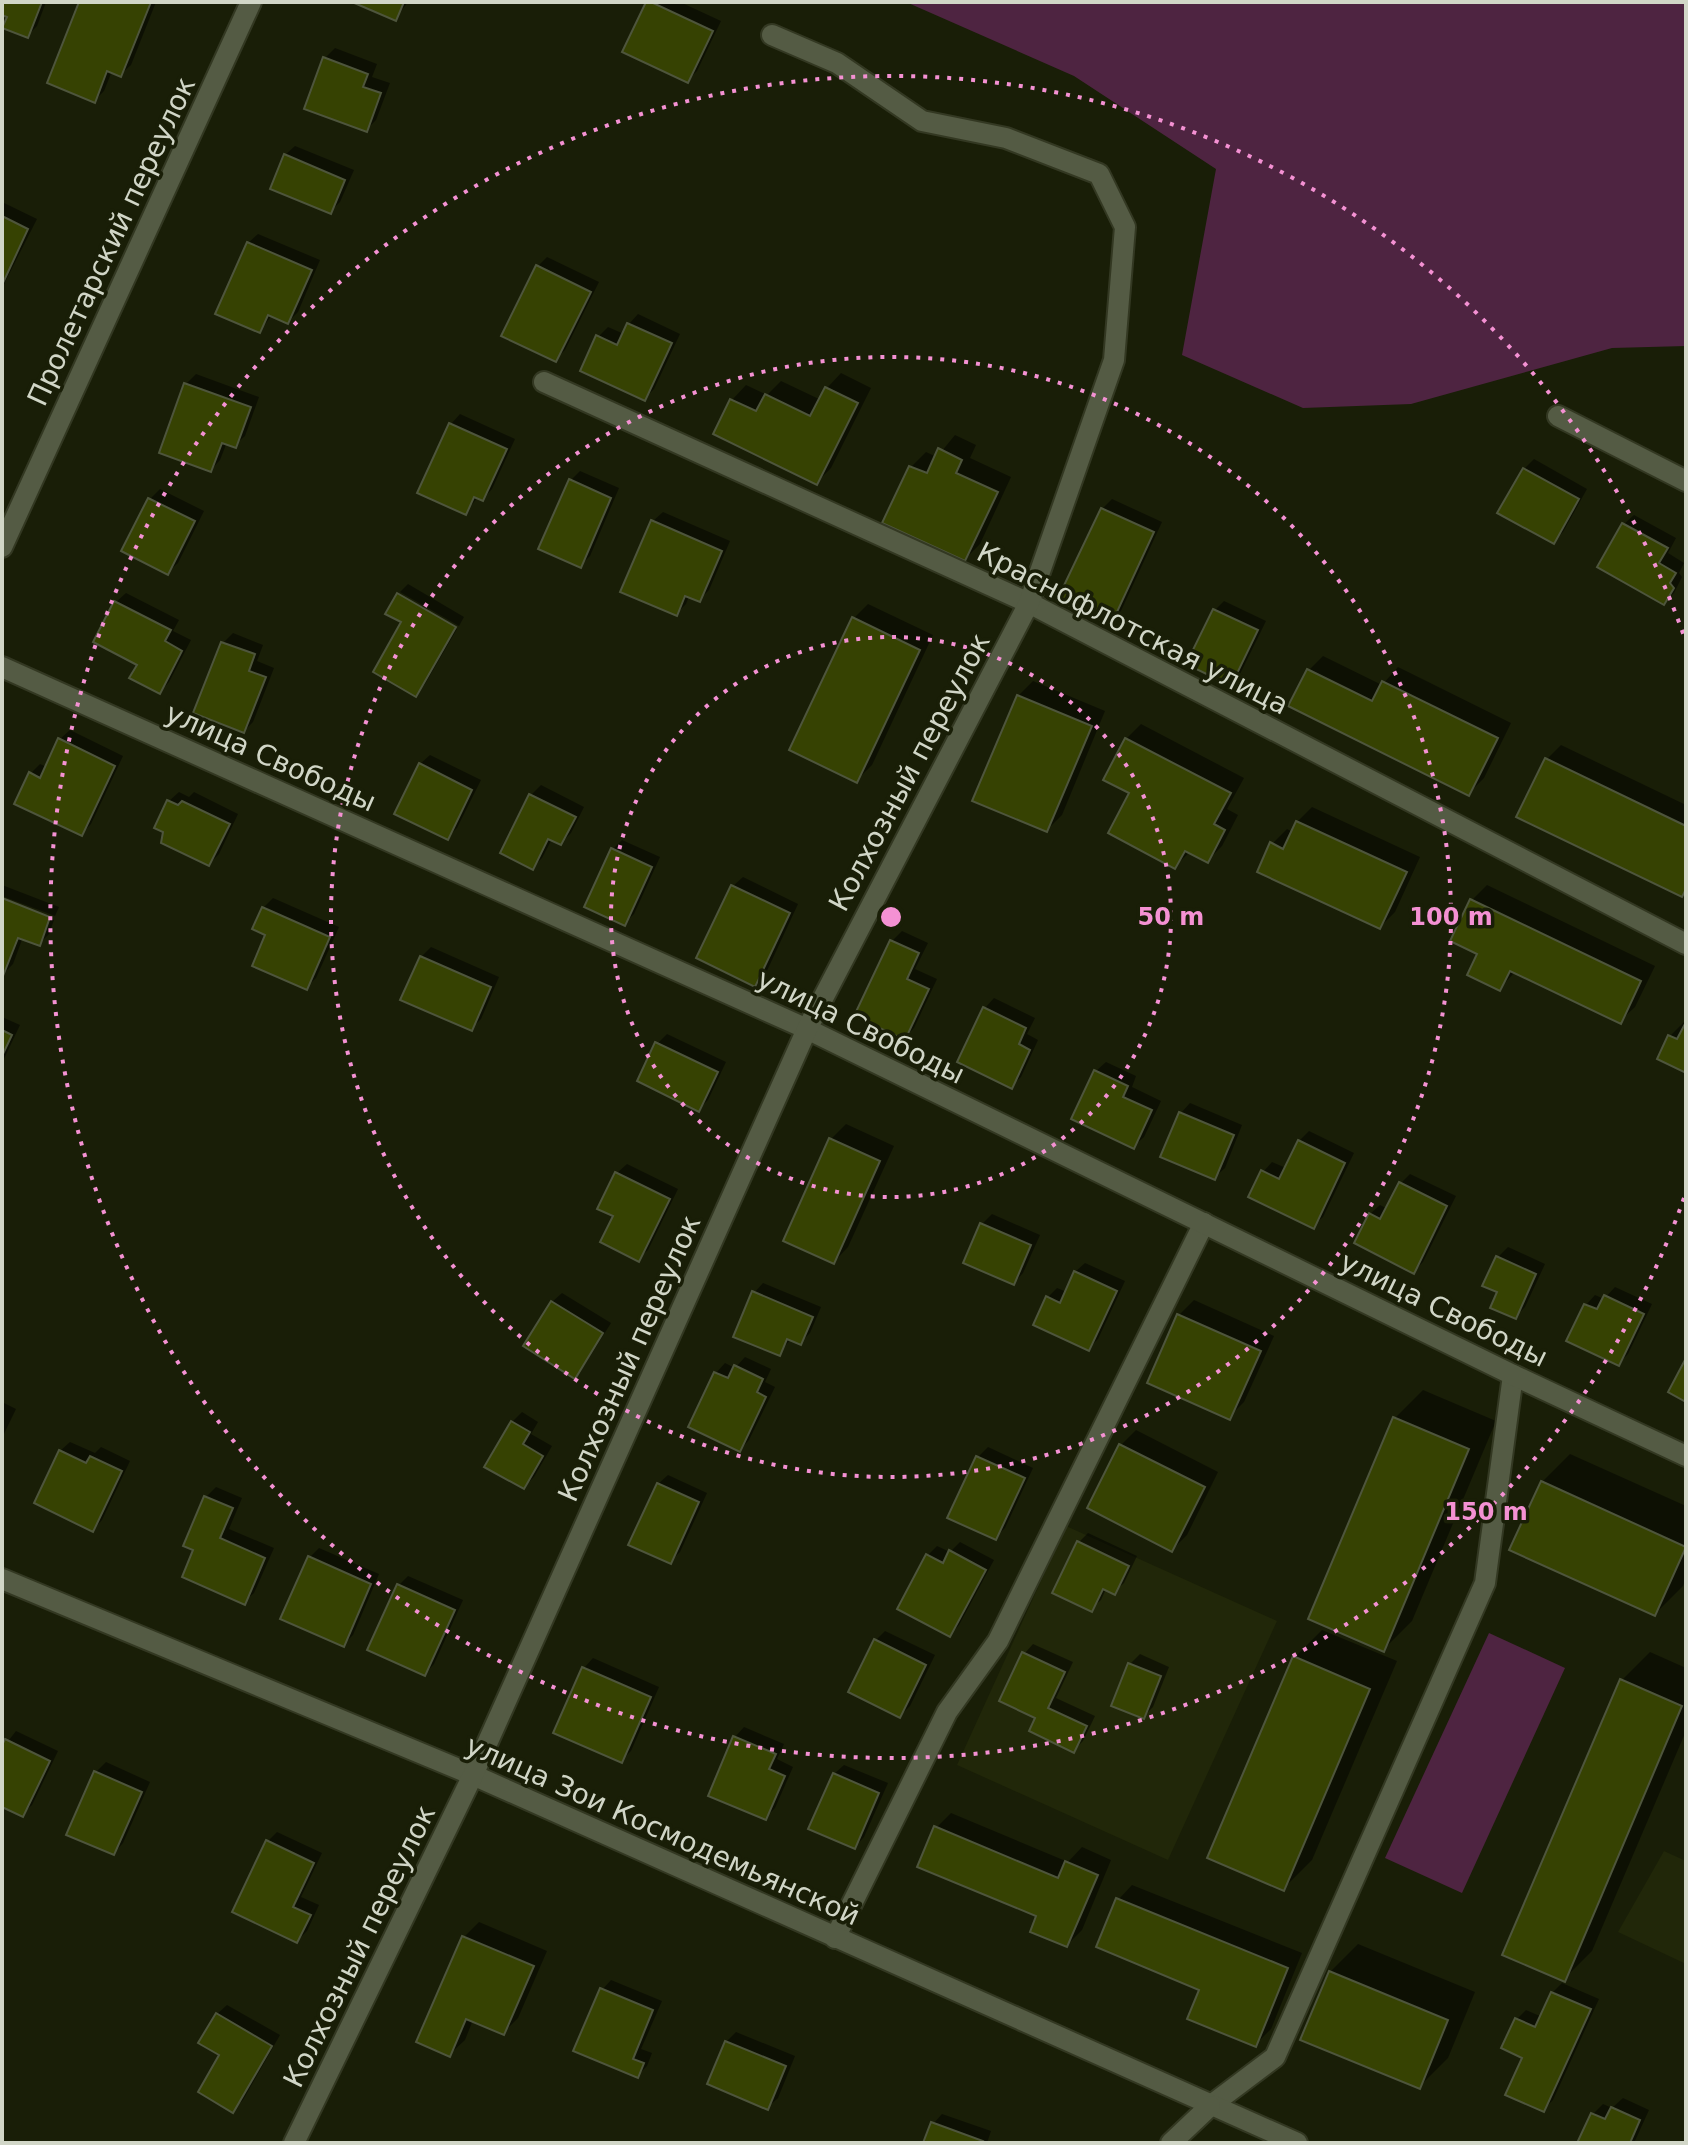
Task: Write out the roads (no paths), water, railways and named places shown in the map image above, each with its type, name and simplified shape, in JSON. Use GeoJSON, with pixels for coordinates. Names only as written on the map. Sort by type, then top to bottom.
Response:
{"type":"FeatureCollection","features":[{"type":"Feature","properties":{"kind":"street","name":"Пролетарский переулок"},"geometry":{"type":"LineString","coordinates":[[2,547],[251,2]]}},
{"type":"Feature","properties":{"kind":"street","name":"Колхозный переулок"},"geometry":{"type":"LineString","coordinates":[[294,2143],[473,1775],[807,1029],[1029,603],[1114,360],[1125,227],[1099,174],[1006,138],[922,121],[837,63],[772,35]]}},
{"type":"Feature","properties":{"kind":"street","name":"Краснофлотская улица"},"geometry":{"type":"LineString","coordinates":[[544,382],[1029,603],[1686,944]]}},
{"type":"Feature","properties":{"kind":"street"},"geometry":{"type":"LineString","coordinates":[[1558,416],[1686,481]]}},
{"type":"Feature","properties":{"kind":"street","name":"улица Свободы"},"geometry":{"type":"LineString","coordinates":[[2,667],[807,1029],[1513,1375],[1686,1456]]}},
{"type":"Feature","properties":{"kind":"street"},"geometry":{"type":"LineString","coordinates":[[835,1938],[947,1712],[998,1641],[1204,1223]]}},
{"type":"Feature","properties":{"kind":"street"},"geometry":{"type":"LineString","coordinates":[[1171,2143],[1210,2106],[1275,2057],[1485,1583],[1513,1375]]}},
{"type":"Feature","properties":{"kind":"street","name":"улица Зои Космодемьянской"},"geometry":{"type":"LineString","coordinates":[[2,1579],[473,1775],[1297,2143]]}}]}
